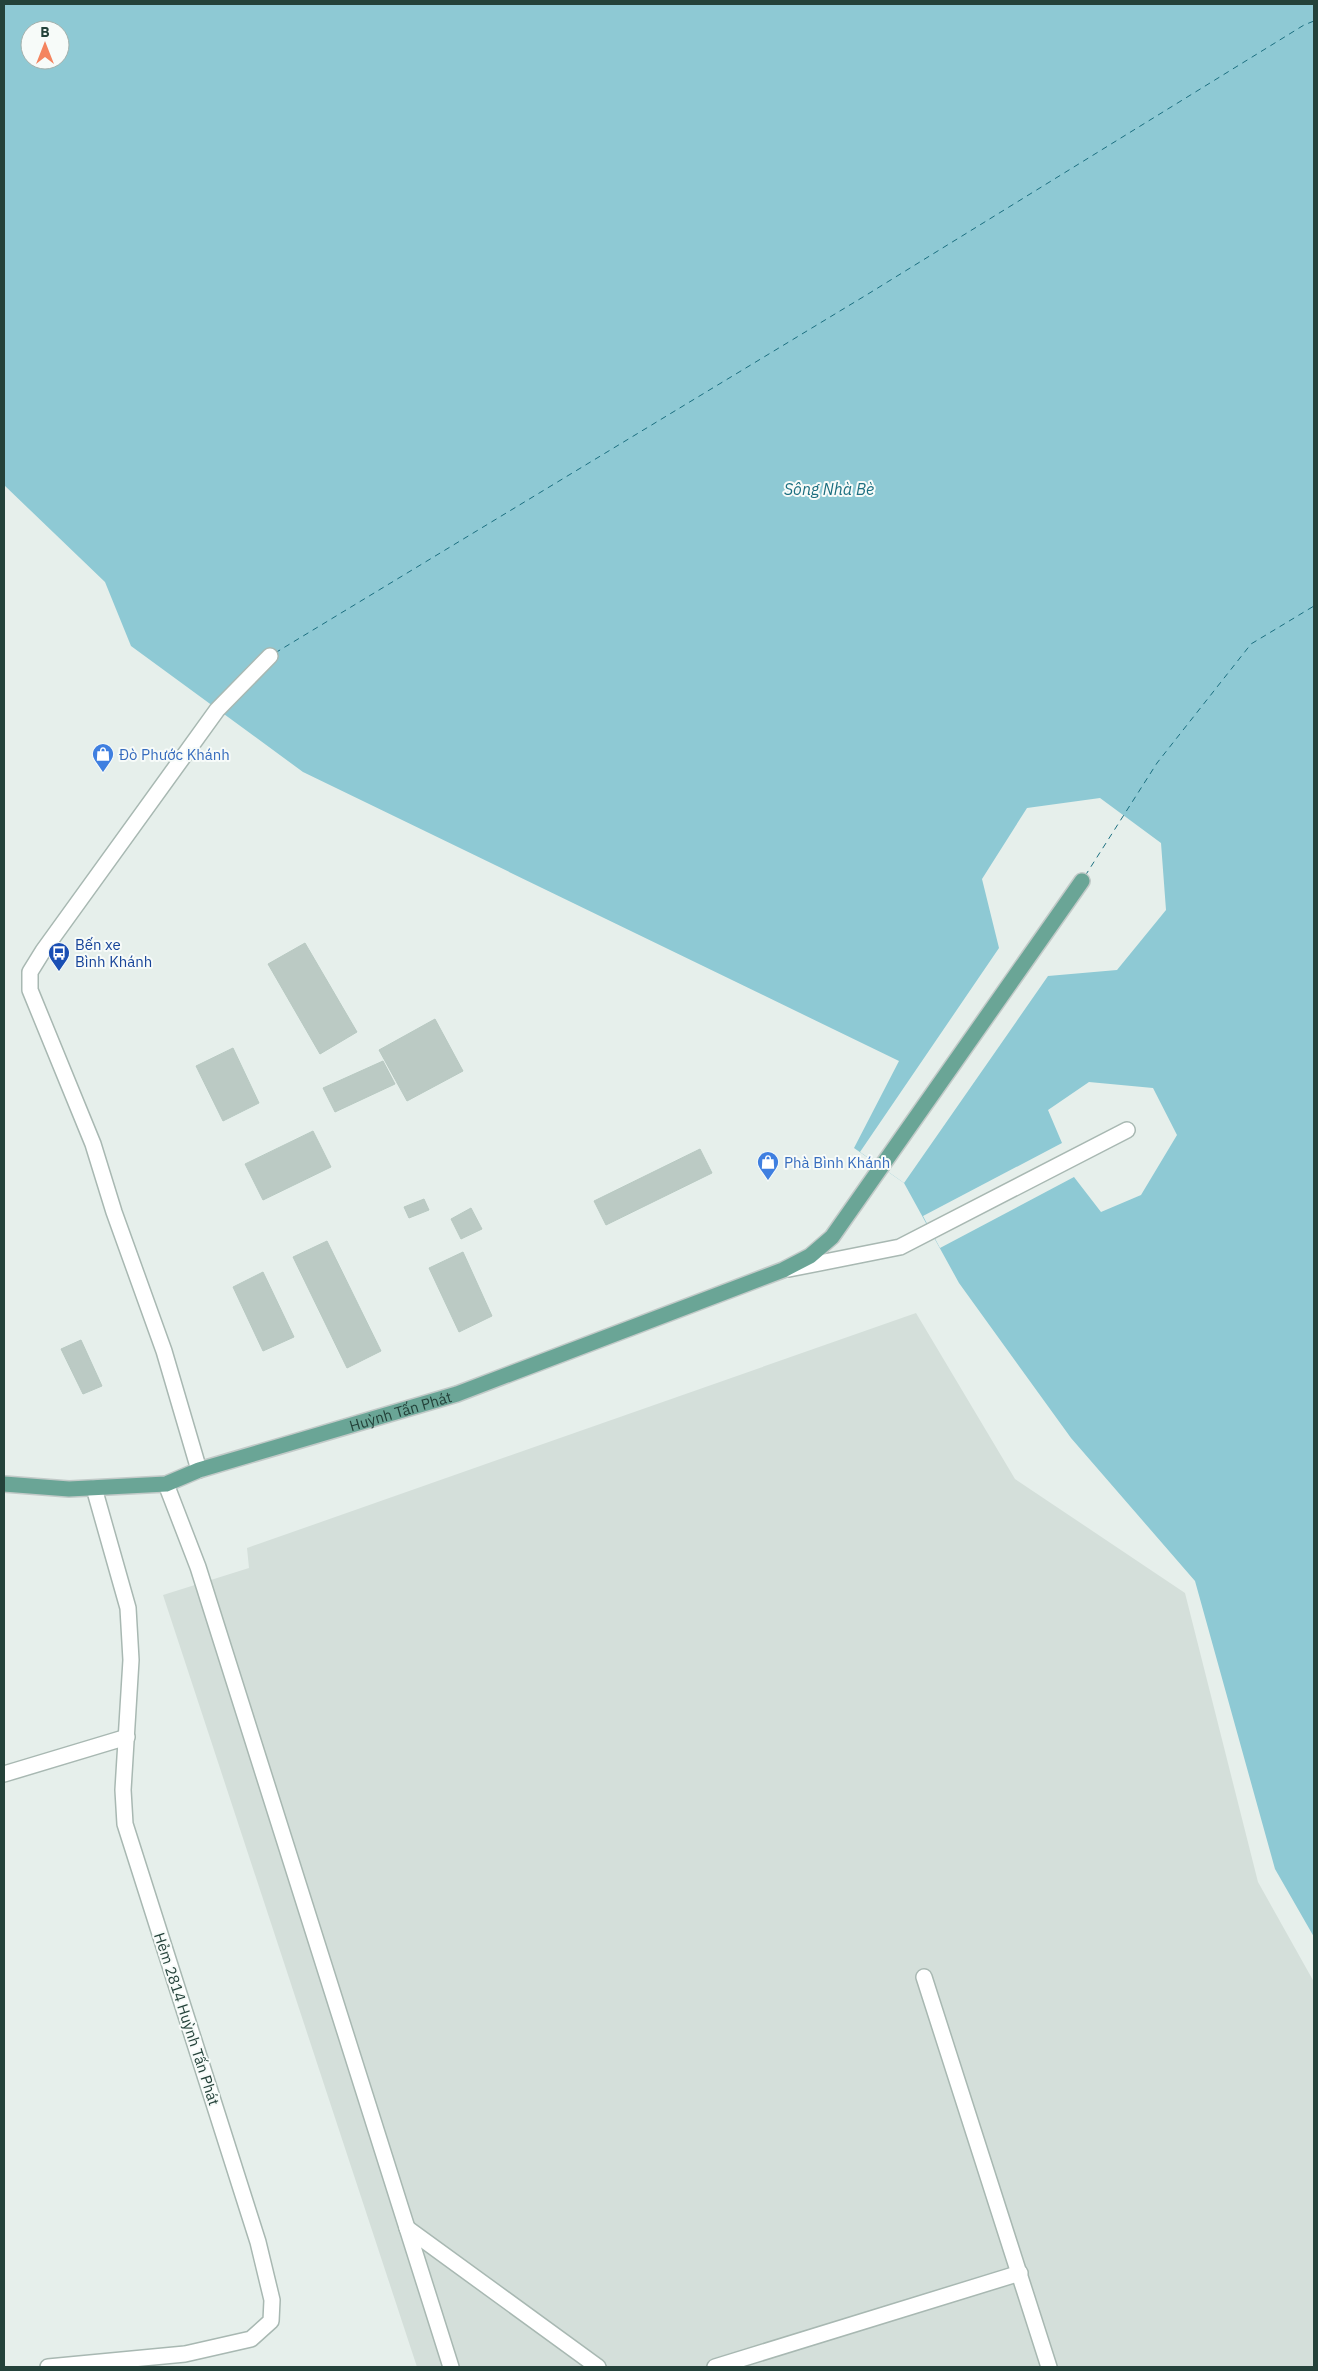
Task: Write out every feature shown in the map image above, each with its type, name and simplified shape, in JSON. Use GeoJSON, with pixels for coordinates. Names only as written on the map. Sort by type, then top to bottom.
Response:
{"type":"FeatureCollection","features":[{"type":"Feature","properties":{"kind":"main road","name":"Huỳnh Tấn Phát"},"geometry":{"type":"LineString","coordinates":[[4,1484],[68,1489],[166,1484],[199,1470],[458,1394],[783,1270],[810,1256],[832,1237],[1082,880]]}},
{"type":"Feature","properties":{"kind":"street"},"geometry":{"type":"LineString","coordinates":[[199,1470],[164,1351],[114,1212],[93,1144],[30,990],[30,972],[43,951],[212,716],[270,656]]}},
{"type":"Feature","properties":{"kind":"street"},"geometry":{"type":"LineString","coordinates":[[783,1270],[900,1247],[1127,1130]]}},
{"type":"Feature","properties":{"kind":"street"},"geometry":{"type":"LineString","coordinates":[[166,1484],[198,1567],[451,2367]]}},
{"type":"Feature","properties":{"kind":"street","name":"Hẻm 2814 Huỳnh Tấn Phát"},"geometry":{"type":"LineString","coordinates":[[48,2367],[185,2354],[251,2339],[271,2320],[272,2300],[258,2242],[191,2026],[124,1824],[122,1790],[131,1660],[128,1608],[94,1488]]}},
{"type":"Feature","properties":{"kind":"street"},"geometry":{"type":"LineString","coordinates":[[4,1774],[126,1737]]}},
{"type":"Feature","properties":{"kind":"street"},"geometry":{"type":"LineString","coordinates":[[924,1977],[1049,2367]]}},
{"type":"Feature","properties":{"kind":"street"},"geometry":{"type":"LineString","coordinates":[[407,2228],[598,2367]]}},
{"type":"Feature","properties":{"kind":"street"},"geometry":{"type":"LineString","coordinates":[[715,2367],[1020,2273]]}},
{"type":"Feature","properties":{"kind":"shaded area"},"geometry":{"type":"Polygon","coordinates":[[[916,1313],[1015,1479],[1185,1593],[1258,1882],[1314,1982],[1314,2367],[417,2367],[163,1595],[249,1568],[247,1548],[916,1313]]]}},
{"type":"Feature","properties":{"kind":"water","name":"Sông Nhà Bè"},"geometry":{"type":"Polygon","coordinates":[[[4,4],[1314,4],[1314,1937],[1275,1869],[1195,1581],[1071,1438],[959,1283],[904,1183],[854,1148],[899,1061],[303,772],[131,646],[105,582],[4,485],[4,4]]]}},
{"type":"Feature","properties":{"kind":"pier"},"geometry":{"type":"Polygon","coordinates":[[[1100,798],[1161,843],[1166,910],[1117,970],[1048,976],[904,1183],[860,1152],[999,948],[982,879],[1027,808],[1100,798]]]}},
{"type":"Feature","properties":{"kind":"pier"},"geometry":{"type":"Polygon","coordinates":[[[1089,1082],[1153,1088],[1177,1135],[1141,1195],[1101,1212],[1074,1177],[940,1248],[923,1216],[1062,1143],[1048,1110],[1089,1082]]]}},
{"type":"Feature","properties":{"kind":"building"},"geometry":{"type":"Polygon","coordinates":[[[305,943],[357,1032],[320,1054],[268,964],[305,943]]]}},
{"type":"Feature","properties":{"kind":"building"},"geometry":{"type":"Polygon","coordinates":[[[435,1019],[463,1071],[407,1101],[379,1050],[435,1019]]]}},
{"type":"Feature","properties":{"kind":"building"},"geometry":{"type":"Polygon","coordinates":[[[233,1048],[259,1103],[223,1121],[196,1066],[233,1048]]]}},
{"type":"Feature","properties":{"kind":"building"},"geometry":{"type":"Polygon","coordinates":[[[383,1061],[395,1084],[335,1112],[323,1088],[383,1061]]]}},
{"type":"Feature","properties":{"kind":"building"},"geometry":{"type":"Polygon","coordinates":[[[313,1131],[331,1167],[263,1200],[245,1164],[313,1131]]]}},
{"type":"Feature","properties":{"kind":"building"},"geometry":{"type":"Polygon","coordinates":[[[700,1149],[712,1173],[606,1225],[594,1201],[700,1149]]]}},
{"type":"Feature","properties":{"kind":"building"},"geometry":{"type":"Polygon","coordinates":[[[424,1199],[429,1210],[409,1218],[404,1207],[424,1199]]]}},
{"type":"Feature","properties":{"kind":"building"},"geometry":{"type":"Polygon","coordinates":[[[471,1208],[482,1229],[461,1239],[451,1219],[471,1208]]]}},
{"type":"Feature","properties":{"kind":"building"},"geometry":{"type":"Polygon","coordinates":[[[327,1241],[381,1351],[347,1368],[293,1257],[327,1241]]]}},
{"type":"Feature","properties":{"kind":"building"},"geometry":{"type":"Polygon","coordinates":[[[463,1252],[492,1316],[459,1332],[429,1268],[463,1252]]]}},
{"type":"Feature","properties":{"kind":"building"},"geometry":{"type":"Polygon","coordinates":[[[263,1272],[294,1337],[263,1351],[233,1287],[263,1272]]]}},
{"type":"Feature","properties":{"kind":"building"},"geometry":{"type":"Polygon","coordinates":[[[81,1340],[102,1386],[83,1394],[61,1349],[81,1340]]]}},
{"type":"Feature","properties":{"kind":"ferry route"},"geometry":{"type":"LineString","coordinates":[[275,653],[868,294],[1304,25],[1314,21]]}},
{"type":"Feature","properties":{"kind":"ferry route"},"geometry":{"type":"LineString","coordinates":[[1085,876],[1157,763],[1251,644],[1314,606]]}},
{"type":"Feature","properties":{"kind":"place","name":"Đò Phước Khánh"},"geometry":{"type":"Point","coordinates":[103,773]}},
{"type":"Feature","properties":{"kind":"place","name":"Bến xe Bình Khánh"},"geometry":{"type":"Point","coordinates":[59,972]}},
{"type":"Feature","properties":{"kind":"place","name":"Phà Bình Khánh"},"geometry":{"type":"Point","coordinates":[768,1181]}}]}
